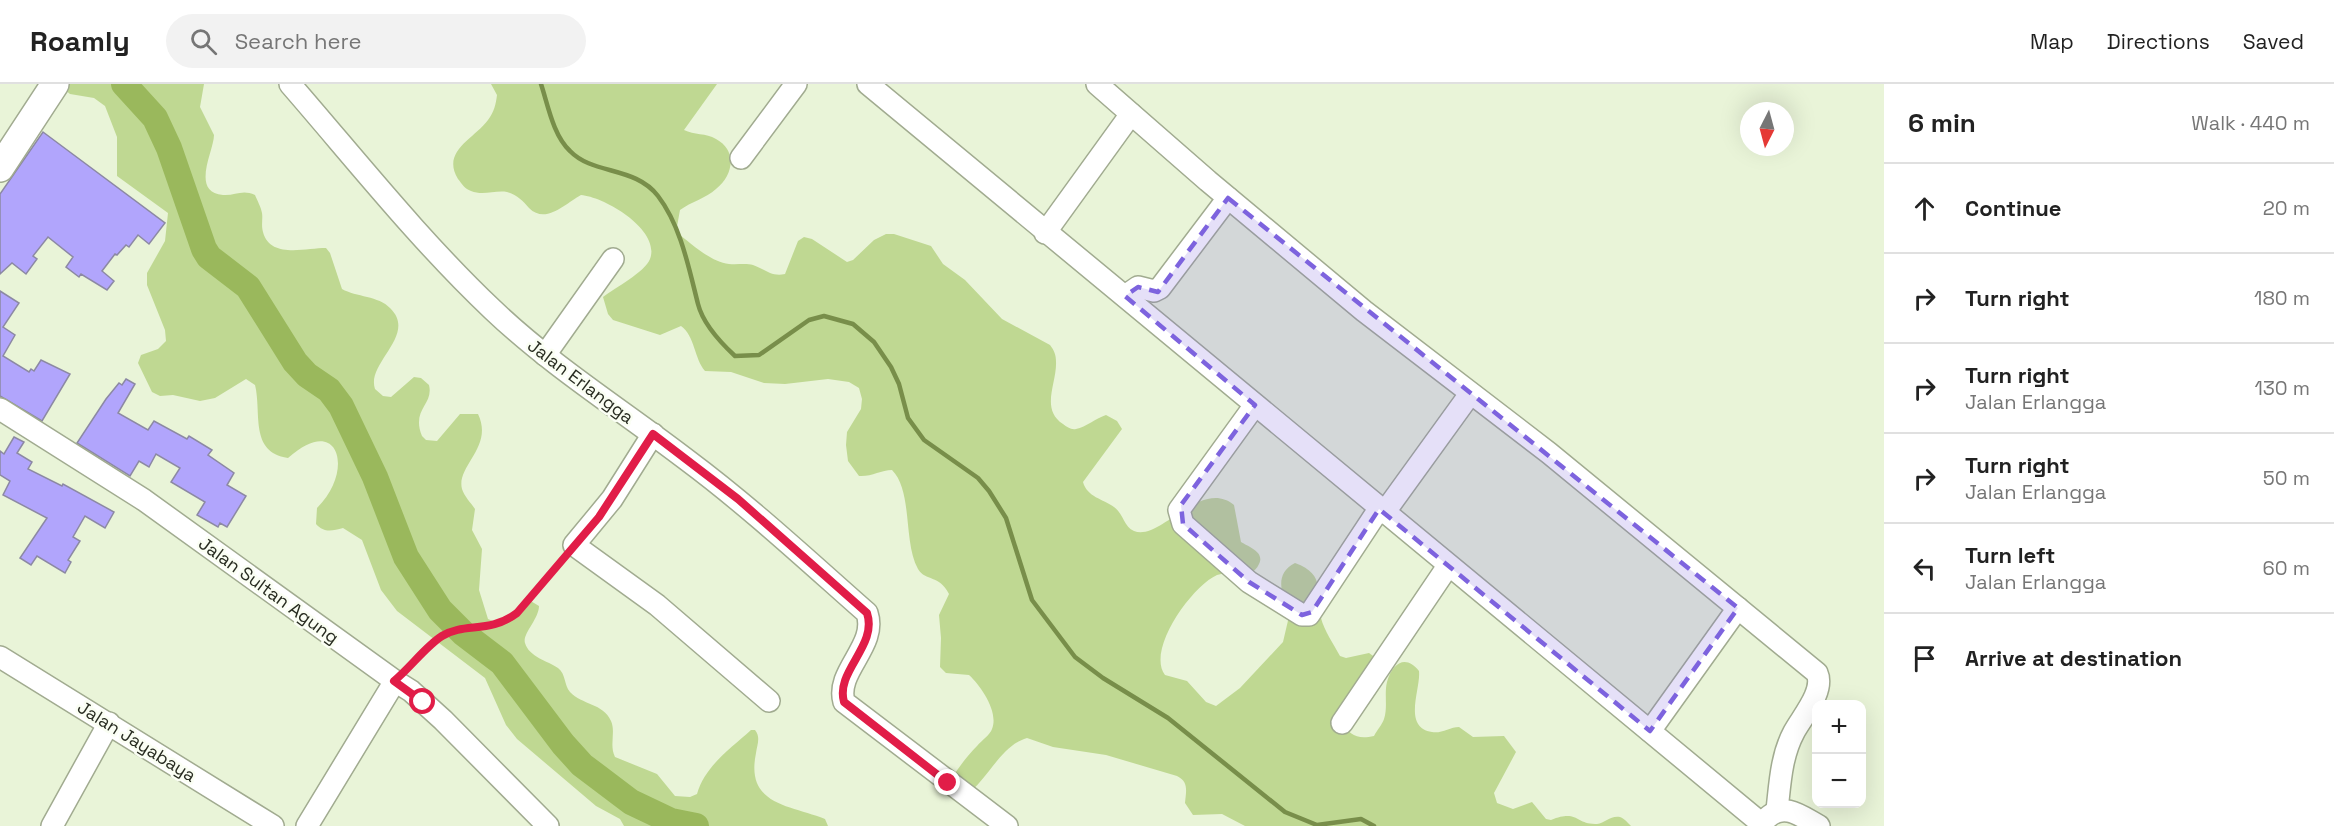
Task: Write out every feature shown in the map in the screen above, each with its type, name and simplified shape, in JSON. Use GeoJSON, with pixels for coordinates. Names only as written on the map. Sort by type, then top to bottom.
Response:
{"type":"FeatureCollection","features":[{"type":"Feature","properties":{"kind":"main road"},"geometry":{"type":"LineString","coordinates":[[2,160],[55,84]]}},
{"type":"Feature","properties":{"kind":"street","name":"Jalan Erlangga"},"geometry":{"type":"LineString","coordinates":[[290,84],[449,264],[493,310],[544,355],[738,499],[867,613],[868,633],[843,686],[844,702],[1007,826]]}},
{"type":"Feature","properties":{"kind":"street"},"geometry":{"type":"LineString","coordinates":[[741,158],[796,84]]}},
{"type":"Feature","properties":{"kind":"street"},"geometry":{"type":"LineString","coordinates":[[1097,84],[1228,198],[1364,311],[1549,453],[1819,676],[1819,687],[1792,735],[1766,820]]}},
{"type":"Feature","properties":{"kind":"street"},"geometry":{"type":"LineString","coordinates":[[875,86],[1045,233],[1125,296],[1448,566],[1650,731],[1766,820]]}},
{"type":"Feature","properties":{"kind":"street"},"geometry":{"type":"LineString","coordinates":[[1045,233],[1131,114]]}},
{"type":"Feature","properties":{"kind":"street"},"geometry":{"type":"LineString","coordinates":[[1125,296],[1138,287],[1154,291],[1160,288],[1228,198]]}},
{"type":"Feature","properties":{"kind":"street"},"geometry":{"type":"LineString","coordinates":[[544,355],[613,259]]}},
{"type":"Feature","properties":{"kind":"street"},"geometry":{"type":"LineString","coordinates":[[1255,405],[1179,510],[1183,524],[1249,582],[1302,615],[1310,615],[1382,511],[1470,394]]}},
{"type":"Feature","properties":{"kind":"street","name":"Jalan Sultan Agung"},"geometry":{"type":"LineString","coordinates":[[0,409],[144,500],[411,691],[443,720],[548,826]]}},
{"type":"Feature","properties":{"kind":"street"},"geometry":{"type":"LineString","coordinates":[[653,434],[612,499],[574,545],[657,605],[769,701]]}},
{"type":"Feature","properties":{"kind":"street"},"geometry":{"type":"LineString","coordinates":[[1342,723],[1448,566]]}},
{"type":"Feature","properties":{"kind":"street"},"geometry":{"type":"LineString","coordinates":[[1650,731],[1738,608]]}},
{"type":"Feature","properties":{"kind":"street","name":"Jalan Jayabaya"},"geometry":{"type":"LineString","coordinates":[[0,657],[273,826]]}},
{"type":"Feature","properties":{"kind":"street"},"geometry":{"type":"LineString","coordinates":[[307,826],[394,681]]}},
{"type":"Feature","properties":{"kind":"street"},"geometry":{"type":"LineString","coordinates":[[52,826],[109,723]]}},
{"type":"Feature","properties":{"kind":"street"},"geometry":{"type":"LineString","coordinates":[[1766,820],[1797,813],[1819,826]]}},
{"type":"Feature","properties":{"kind":"path"},"geometry":{"type":"LineString","coordinates":[[394,681],[443,635],[500,624],[517,613],[574,545]]}},
{"type":"Feature","properties":{"kind":"highlighted area"},"geometry":{"type":"Polygon","coordinates":[[[1228,198],[1738,608],[1650,731],[1379,509],[1312,612],[1302,615],[1249,582],[1183,524],[1181,505],[1255,405],[1125,296],[1138,287],[1158,292],[1228,198]]]}},
{"type":"Feature","properties":{"kind":"green space"},"geometry":{"type":"Polygon","coordinates":[[[64,84],[204,84],[200,107],[214,135],[206,170],[208,187],[213,192],[223,195],[246,193],[255,195],[262,213],[263,232],[273,246],[289,250],[326,248],[330,253],[342,289],[380,301],[390,308],[397,318],[398,328],[395,339],[377,369],[374,379],[375,389],[383,396],[391,397],[414,377],[421,378],[429,385],[430,392],[419,419],[422,436],[426,440],[437,441],[460,414],[478,414],[482,426],[481,436],[464,472],[462,489],[475,509],[472,530],[482,549],[479,590],[488,619],[500,624],[504,623],[529,600],[539,606],[525,639],[527,648],[561,670],[570,692],[598,707],[607,715],[613,730],[615,757],[657,774],[675,796],[690,797],[697,794],[712,766],[751,730],[755,730],[758,738],[754,770],[757,784],[774,801],[825,819],[828,826],[624,826],[620,819],[596,806],[517,739],[506,725],[485,678],[397,611],[381,590],[362,540],[343,528],[328,530],[316,524],[317,508],[329,493],[336,478],[338,464],[336,452],[330,444],[319,441],[305,445],[288,458],[267,448],[260,430],[255,385],[246,379],[215,398],[200,401],[173,395],[160,396],[152,392],[138,363],[141,355],[158,349],[166,341],[165,330],[147,285],[147,273],[165,241],[168,213],[117,176],[117,137],[105,106],[94,98],[70,94],[65,90],[64,84]]]}},
{"type":"Feature","properties":{"kind":"green space"},"geometry":{"type":"Polygon","coordinates":[[[491,84],[717,84],[684,130],[712,137],[723,144],[731,163],[727,177],[716,189],[680,210],[676,232],[708,256],[722,263],[750,264],[772,274],[780,275],[785,274],[798,241],[804,237],[812,239],[847,262],[853,260],[874,240],[886,234],[894,234],[931,246],[943,264],[965,280],[1002,319],[1050,345],[1056,359],[1051,403],[1056,418],[1074,429],[1106,415],[1117,421],[1122,429],[1083,482],[1088,491],[1117,510],[1131,529],[1144,532],[1156,528],[1195,504],[1208,499],[1221,499],[1234,505],[1241,542],[1255,550],[1260,556],[1259,564],[1251,573],[1222,574],[1207,581],[1185,605],[1167,635],[1162,650],[1161,664],[1165,675],[1187,681],[1206,702],[1216,706],[1240,688],[1283,642],[1290,612],[1282,592],[1282,579],[1288,568],[1295,563],[1312,573],[1316,579],[1322,623],[1340,656],[1346,658],[1369,653],[1376,658],[1340,721],[1347,730],[1358,737],[1374,736],[1385,714],[1389,675],[1400,663],[1409,663],[1419,671],[1415,715],[1423,729],[1439,732],[1459,727],[1473,737],[1504,736],[1516,752],[1494,793],[1497,803],[1513,809],[1532,802],[1546,819],[1551,820],[1567,816],[1590,824],[1597,824],[1620,817],[1631,826],[1245,826],[1222,814],[1193,815],[1185,803],[1185,784],[1177,776],[1106,755],[1053,747],[1027,738],[1009,748],[965,796],[948,783],[991,731],[994,722],[991,707],[979,686],[969,675],[946,673],[940,667],[939,615],[949,594],[941,583],[921,573],[913,558],[906,503],[899,479],[892,470],[859,476],[848,461],[847,432],[861,409],[862,399],[859,388],[849,382],[828,379],[785,384],[764,383],[731,372],[705,371],[689,335],[681,326],[660,335],[613,320],[608,314],[603,297],[636,274],[650,259],[651,248],[647,237],[629,217],[603,202],[581,195],[556,211],[536,213],[511,193],[476,192],[467,189],[458,179],[454,169],[456,153],[492,114],[497,95],[491,84]]]}},
{"type":"Feature","properties":{"kind":"building"},"geometry":{"type":"Polygon","coordinates":[[[43,132],[165,223],[149,244],[138,235],[129,247],[126,245],[117,255],[115,254],[102,271],[114,281],[107,290],[81,274],[79,277],[66,267],[73,257],[48,237],[33,256],[37,259],[26,274],[12,263],[0,274],[0,194],[43,132]]]}},
{"type":"Feature","properties":{"kind":"building"},"geometry":{"type":"Polygon","coordinates":[[[0,291],[19,303],[3,327],[15,335],[3,356],[29,372],[31,369],[34,371],[41,360],[70,374],[42,421],[0,396],[0,291]]]}},
{"type":"Feature","properties":{"kind":"building"},"geometry":{"type":"Polygon","coordinates":[[[126,379],[135,384],[118,413],[148,430],[154,421],[187,439],[189,436],[212,450],[208,455],[234,473],[227,485],[246,496],[227,527],[220,523],[218,527],[197,515],[205,502],[171,482],[180,468],[156,454],[149,467],[139,461],[130,476],[77,443],[106,399],[119,383],[122,385],[126,379]]]}},
{"type":"Feature","properties":{"kind":"building"},"geometry":{"type":"Polygon","coordinates":[[[14,437],[24,442],[17,453],[32,462],[28,469],[62,486],[63,484],[114,512],[105,528],[85,516],[73,537],[80,541],[68,560],[71,562],[65,573],[37,556],[31,565],[20,558],[47,518],[3,495],[10,481],[0,475],[0,451],[4,454],[14,437]]]}},
{"type":"Feature","properties":{"kind":"waterway"},"geometry":{"type":"LineString","coordinates":[[124,84],[155,118],[169,148],[204,249],[209,257],[248,287],[295,362],[307,375],[329,390],[341,406],[375,477],[406,557],[440,610],[464,634],[502,663],[563,744],[582,765],[631,802],[671,821],[696,826]]}},
{"type":"Feature","properties":{"kind":"waterway"},"geometry":{"type":"LineString","coordinates":[[541,84],[555,128],[570,151],[579,159],[590,164],[638,180],[649,186],[658,196],[678,234],[700,311],[718,339],[735,356],[759,355],[809,320],[824,316],[853,324],[874,342],[891,367],[899,384],[908,418],[924,440],[978,478],[989,491],[1006,518],[1032,600],[1075,657],[1103,678],[1168,718],[1285,812],[1317,825],[1361,819],[1374,826]]}},
{"type":"Feature","properties":{"kind":"route"},"geometry":{"type":"LineString","coordinates":[[423,702],[411,691],[394,681],[412,667],[443,635],[492,627],[504,623],[517,613],[599,517],[653,434],[738,499],[867,613],[870,624],[868,633],[843,686],[844,702],[948,783]]}}]}
